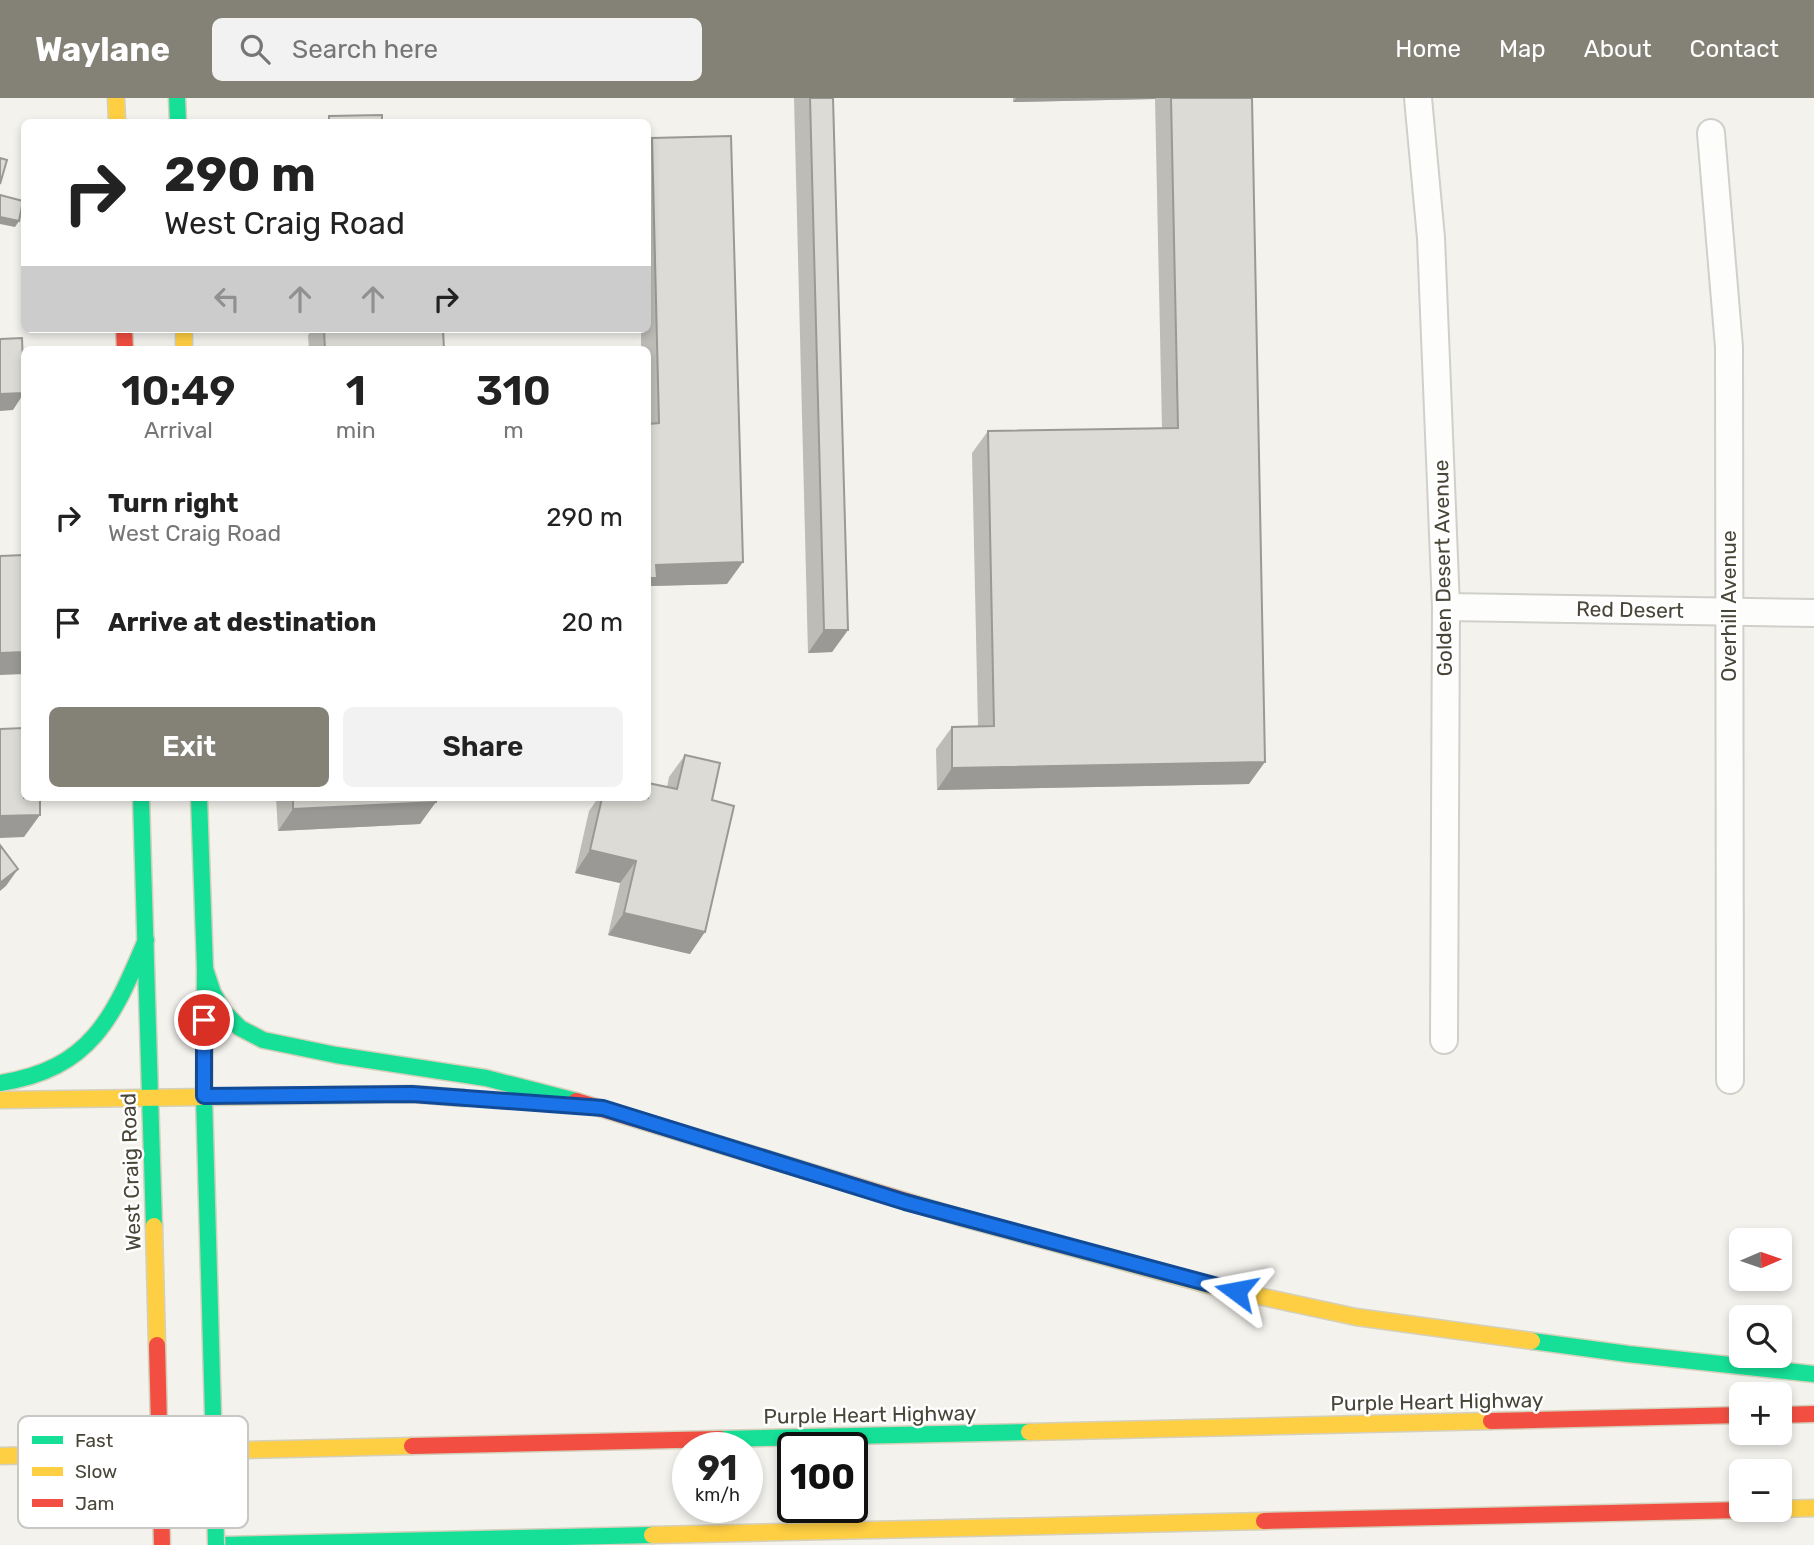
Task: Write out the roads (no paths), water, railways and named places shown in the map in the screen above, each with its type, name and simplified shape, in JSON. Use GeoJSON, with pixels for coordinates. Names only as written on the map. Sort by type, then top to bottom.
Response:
{"type":"FeatureCollection","features":[{"type":"Feature","properties":{"kind":"main road"},"geometry":{"type":"LineString","coordinates":[[116,98],[117,119]]}},
{"type":"Feature","properties":{"kind":"main road"},"geometry":{"type":"LineString","coordinates":[[177,98],[178,119]]}},
{"type":"Feature","properties":{"kind":"main road","name":"West Craig Road"},"geometry":{"type":"LineString","coordinates":[[141,801],[159,1416]]}},
{"type":"Feature","properties":{"kind":"main road"},"geometry":{"type":"LineString","coordinates":[[199,801],[205,968],[204,1096],[212,1416]]}},
{"type":"Feature","properties":{"kind":"main road"},"geometry":{"type":"LineString","coordinates":[[0,1083],[19,1082],[66,1064],[88,1045],[117,1004],[146,940]]}},
{"type":"Feature","properties":{"kind":"main road"},"geometry":{"type":"LineString","coordinates":[[205,968],[213,995],[229,1021],[253,1037],[336,1055],[486,1078],[603,1108],[905,1202],[1212,1286],[1356,1317],[1628,1354],[1814,1374]]}},
{"type":"Feature","properties":{"kind":"main road"},"geometry":{"type":"LineString","coordinates":[[0,1100],[412,1094],[480,1099]]}},
{"type":"Feature","properties":{"kind":"main road"},"geometry":{"type":"LineString","coordinates":[[507,1101],[603,1108]]}},
{"type":"Feature","properties":{"kind":"main road"},"geometry":{"type":"LineString","coordinates":[[1792,1415],[1814,1414]]}},
{"type":"Feature","properties":{"kind":"main road","name":"Purple Heart Highway"},"geometry":{"type":"LineString","coordinates":[[248,1450],[1729,1415]]}},
{"type":"Feature","properties":{"kind":"main road","name":"Purple Heart Highway"},"geometry":{"type":"LineString","coordinates":[[0,1456],[18,1456]]}},
{"type":"Feature","properties":{"kind":"main road"},"geometry":{"type":"LineString","coordinates":[[1792,1509],[1814,1508]]}},
{"type":"Feature","properties":{"kind":"main road"},"geometry":{"type":"LineString","coordinates":[[222,1545],[1729,1510]]}},
{"type":"Feature","properties":{"kind":"street","name":"Golden Desert Avenue"},"geometry":{"type":"LineString","coordinates":[[1418,98],[1431,238],[1446,607],[1444,1040]]}},
{"type":"Feature","properties":{"kind":"street","name":"Overhill Avenue"},"geometry":{"type":"LineString","coordinates":[[1711,132],[1729,347],[1730,1080]]}},
{"type":"Feature","properties":{"kind":"street","name":"Red Desert"},"geometry":{"type":"LineString","coordinates":[[1446,607],[1814,612]]}}]}
